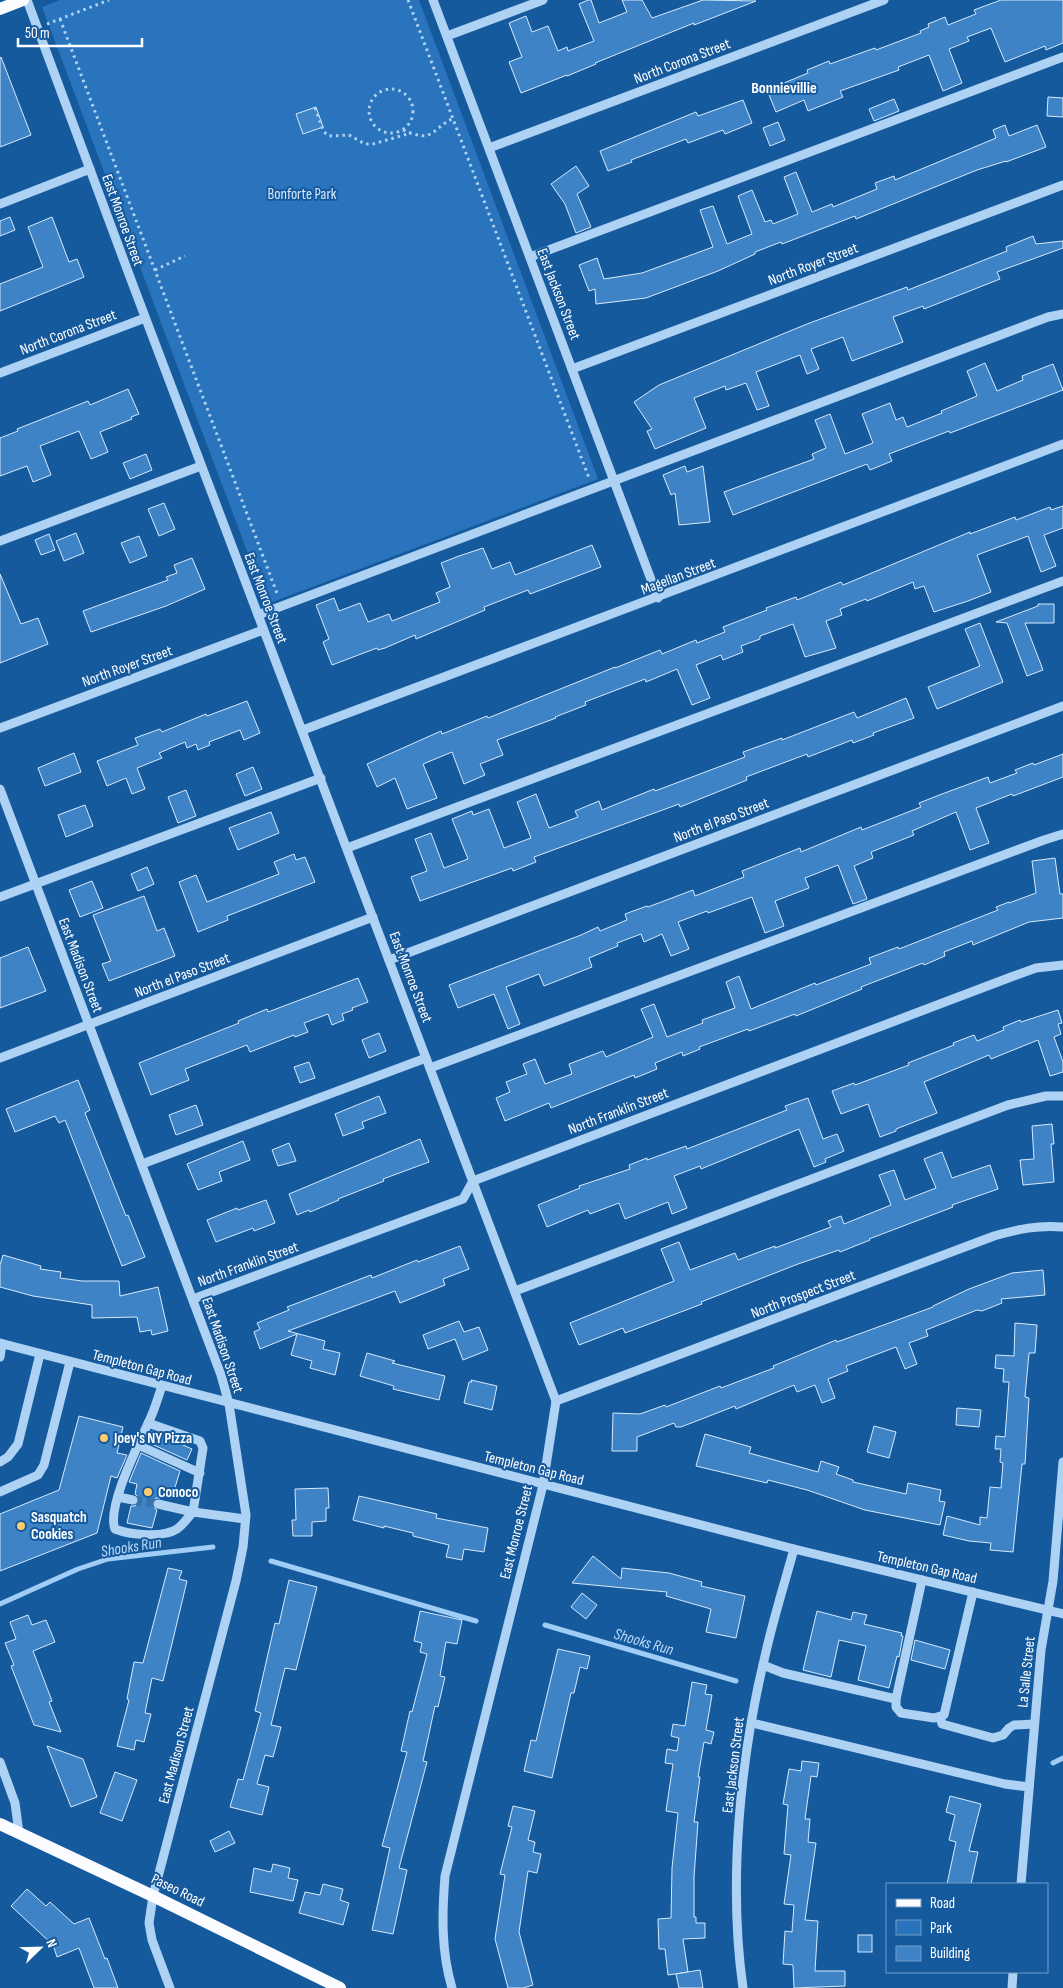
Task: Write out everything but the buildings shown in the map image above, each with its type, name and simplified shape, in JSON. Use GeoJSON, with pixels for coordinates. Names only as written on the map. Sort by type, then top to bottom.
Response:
{"type":"FeatureCollection","features":[{"type":"Feature","properties":{"kind":"main road"},"geometry":{"type":"LineString","coordinates":[[0,9],[23,0]]}},
{"type":"Feature","properties":{"kind":"main road","name":"Paseo Road"},"geometry":{"type":"LineString","coordinates":[[0,1824],[153,1896],[340,1988]]}},
{"type":"Feature","properties":{"kind":"street","name":"East Monroe Street"},"geometry":{"type":"LineString","coordinates":[[27,0],[145,318],[303,730],[556,1401],[542,1485],[445,1876],[444,1951],[452,1988]]}},
{"type":"Feature","properties":{"kind":"street","name":"East Jackson Street"},"geometry":{"type":"LineString","coordinates":[[433,0],[658,598]]}},
{"type":"Feature","properties":{"kind":"street"},"geometry":{"type":"LineString","coordinates":[[447,36],[544,0]]}},
{"type":"Feature","properties":{"kind":"street","name":"North Corona Street"},"geometry":{"type":"LineString","coordinates":[[489,148],[884,0]]}},
{"type":"Feature","properties":{"kind":"street"},"geometry":{"type":"LineString","coordinates":[[530,257],[1063,58]]}},
{"type":"Feature","properties":{"kind":"street"},"geometry":{"type":"LineString","coordinates":[[0,204],[90,170]]}},
{"type":"Feature","properties":{"kind":"street","name":"North Royer Street"},"geometry":{"type":"LineString","coordinates":[[572,369],[1063,186]]}},
{"type":"Feature","properties":{"kind":"street"},"geometry":{"type":"LineString","coordinates":[[258,615],[1048,317],[1063,314]]}},
{"type":"Feature","properties":{"kind":"street","name":"North Corona Street"},"geometry":{"type":"LineString","coordinates":[[0,373],[145,318]]}},
{"type":"Feature","properties":{"kind":"street","name":"Magellan Street"},"geometry":{"type":"LineString","coordinates":[[303,730],[1063,444]]}},
{"type":"Feature","properties":{"kind":"street"},"geometry":{"type":"LineString","coordinates":[[0,541],[201,466]]}},
{"type":"Feature","properties":{"kind":"street"},"geometry":{"type":"LineString","coordinates":[[347,848],[1063,581]]}},
{"type":"Feature","properties":{"kind":"street","name":"North Royer Street"},"geometry":{"type":"LineString","coordinates":[[0,728],[264,630]]}},
{"type":"Feature","properties":{"kind":"street","name":"North el Paso Street"},"geometry":{"type":"LineString","coordinates":[[390,960],[1063,706]]}},
{"type":"Feature","properties":{"kind":"street"},"geometry":{"type":"LineString","coordinates":[[0,897],[321,778]]}},
{"type":"Feature","properties":{"kind":"street","name":"East Madison Street"},"geometry":{"type":"LineString","coordinates":[[0,789],[222,1375],[229,1404],[242,1486],[245,1519],[243,1547],[236,1581],[153,1896],[149,1923],[152,1940],[170,1988]]}},
{"type":"Feature","properties":{"kind":"street"},"geometry":{"type":"LineString","coordinates":[[430,1068],[1063,834]]}},
{"type":"Feature","properties":{"kind":"street","name":"North el Paso Street"},"geometry":{"type":"LineString","coordinates":[[0,1058],[373,917]]}},
{"type":"Feature","properties":{"kind":"street","name":"North Franklin Street"},"geometry":{"type":"LineString","coordinates":[[193,1299],[462,1199],[473,1181],[1019,974],[1036,968],[1063,965]]}},
{"type":"Feature","properties":{"kind":"street"},"geometry":{"type":"LineString","coordinates":[[142,1164],[426,1058]]}},
{"type":"Feature","properties":{"kind":"street"},"geometry":{"type":"LineString","coordinates":[[515,1291],[1008,1105],[1046,1096],[1063,1096]]}},
{"type":"Feature","properties":{"kind":"street","name":"North Prospect Street"},"geometry":{"type":"LineString","coordinates":[[556,1401],[994,1236],[1022,1228],[1063,1227]]}},
{"type":"Feature","properties":{"kind":"street"},"geometry":{"type":"LineString","coordinates":[[0,1357],[1,1344]]}},
{"type":"Feature","properties":{"kind":"street","name":"Templeton Gap Road"},"geometry":{"type":"LineString","coordinates":[[1,1344],[542,1485],[794,1549],[1063,1614]]}},
{"type":"Feature","properties":{"kind":"street"},"geometry":{"type":"LineString","coordinates":[[0,1462],[8,1457],[18,1444],[40,1354]]}},
{"type":"Feature","properties":{"kind":"street"},"geometry":{"type":"LineString","coordinates":[[0,1492],[38,1475],[44,1466],[63,1397],[70,1362]]}},
{"type":"Feature","properties":{"kind":"street"},"geometry":{"type":"LineString","coordinates":[[148,1423],[200,1441],[203,1448],[193,1512],[175,1530],[154,1535],[124,1533],[115,1529],[113,1525],[118,1497],[127,1467],[148,1423],[162,1386]]}},
{"type":"Feature","properties":{"kind":"street"},"geometry":{"type":"LineString","coordinates":[[138,1445],[200,1474]]}},
{"type":"Feature","properties":{"kind":"street","name":"La Salle Street"},"geometry":{"type":"LineString","coordinates":[[1021,1883],[1041,1650],[1053,1580],[1063,1462]]}},
{"type":"Feature","properties":{"kind":"street"},"geometry":{"type":"LineString","coordinates":[[118,1497],[133,1500]]}},
{"type":"Feature","properties":{"kind":"street"},"geometry":{"type":"LineString","coordinates":[[158,1504],[193,1512],[245,1519]]}},
{"type":"Feature","properties":{"kind":"street","name":"East Jackson Street"},"geometry":{"type":"LineString","coordinates":[[743,1988],[739,1956],[736,1880],[743,1788],[752,1722],[763,1665],[794,1549]]}},
{"type":"Feature","properties":{"kind":"street"},"geometry":{"type":"LineString","coordinates":[[922,1580],[896,1699],[896,1707],[902,1713],[934,1718],[944,1715],[973,1592]]}},
{"type":"Feature","properties":{"kind":"street"},"geometry":{"type":"LineString","coordinates":[[763,1665],[783,1672],[896,1699]]}},
{"type":"Feature","properties":{"kind":"street"},"geometry":{"type":"LineString","coordinates":[[940,1717],[942,1724],[993,1738],[1003,1735],[1014,1725],[1034,1724]]}},
{"type":"Feature","properties":{"kind":"street"},"geometry":{"type":"LineString","coordinates":[[752,1722],[1005,1784],[1029,1787]]}},
{"type":"Feature","properties":{"kind":"street"},"geometry":{"type":"LineString","coordinates":[[0,1762],[15,1803],[19,1833]]}},
{"type":"Feature","properties":{"kind":"street"},"geometry":{"type":"LineString","coordinates":[[1012,1988],[1014,1973]]}},
{"type":"Feature","properties":{"kind":"path"},"geometry":{"type":"LineString","coordinates":[[109,0],[60,18],[279,598]]}},
{"type":"Feature","properties":{"kind":"path"},"geometry":{"type":"LineString","coordinates":[[408,0],[593,488]]}},
{"type":"Feature","properties":{"kind":"path"},"geometry":{"type":"LineString","coordinates":[[403,130],[409,124],[413,115],[409,98],[404,93],[395,89],[380,92],[373,98],[370,106],[370,116],[372,122],[384,132],[403,130],[422,136],[432,134],[440,129],[445,122],[454,118]]}},
{"type":"Feature","properties":{"kind":"path"},"geometry":{"type":"LineString","coordinates":[[315,108],[324,132],[329,136],[349,135],[365,144],[373,144],[412,133]]}},
{"type":"Feature","properties":{"kind":"path"},"geometry":{"type":"LineString","coordinates":[[155,270],[184,256]]}},
{"type":"Feature","properties":{"kind":"green space","name":"Bonforte Park"},"geometry":{"type":"Polygon","coordinates":[[[60,0],[419,0],[598,479],[267,604],[42,7],[60,0]]]}},
{"type":"Feature","properties":{"kind":"waterway","name":"Shooks Run"},"geometry":{"type":"LineString","coordinates":[[0,1604],[78,1569],[108,1559],[213,1547]]}},
{"type":"Feature","properties":{"kind":"waterway","name":"Shooks Run"},"geometry":{"type":"LineString","coordinates":[[271,1561],[476,1621]]}},
{"type":"Feature","properties":{"kind":"waterway","name":"Shooks Run"},"geometry":{"type":"LineString","coordinates":[[545,1625],[736,1681]]}},
{"type":"Feature","properties":{"kind":"waterway","name":"Shooks Run"},"geometry":{"type":"LineString","coordinates":[[1053,1763],[1063,1758]]}},
{"type":"Feature","properties":{"kind":"tunnel"},"geometry":{"type":"LineString","coordinates":[[133,1500],[158,1504]]}},
{"type":"Feature","properties":{"kind":"place","name":"Joey's NY Pizza"},"geometry":{"type":"Point","coordinates":[104,1438]}},
{"type":"Feature","properties":{"kind":"place","name":"Conoco"},"geometry":{"type":"Point","coordinates":[148,1492]}},
{"type":"Feature","properties":{"kind":"place","name":"Sasquatch Cookies"},"geometry":{"type":"Point","coordinates":[21,1526]}},
{"type":"Feature","properties":{"kind":"district","name":"Bonnievillie"},"geometry":{"type":"Point","coordinates":[784,87]}}]}
